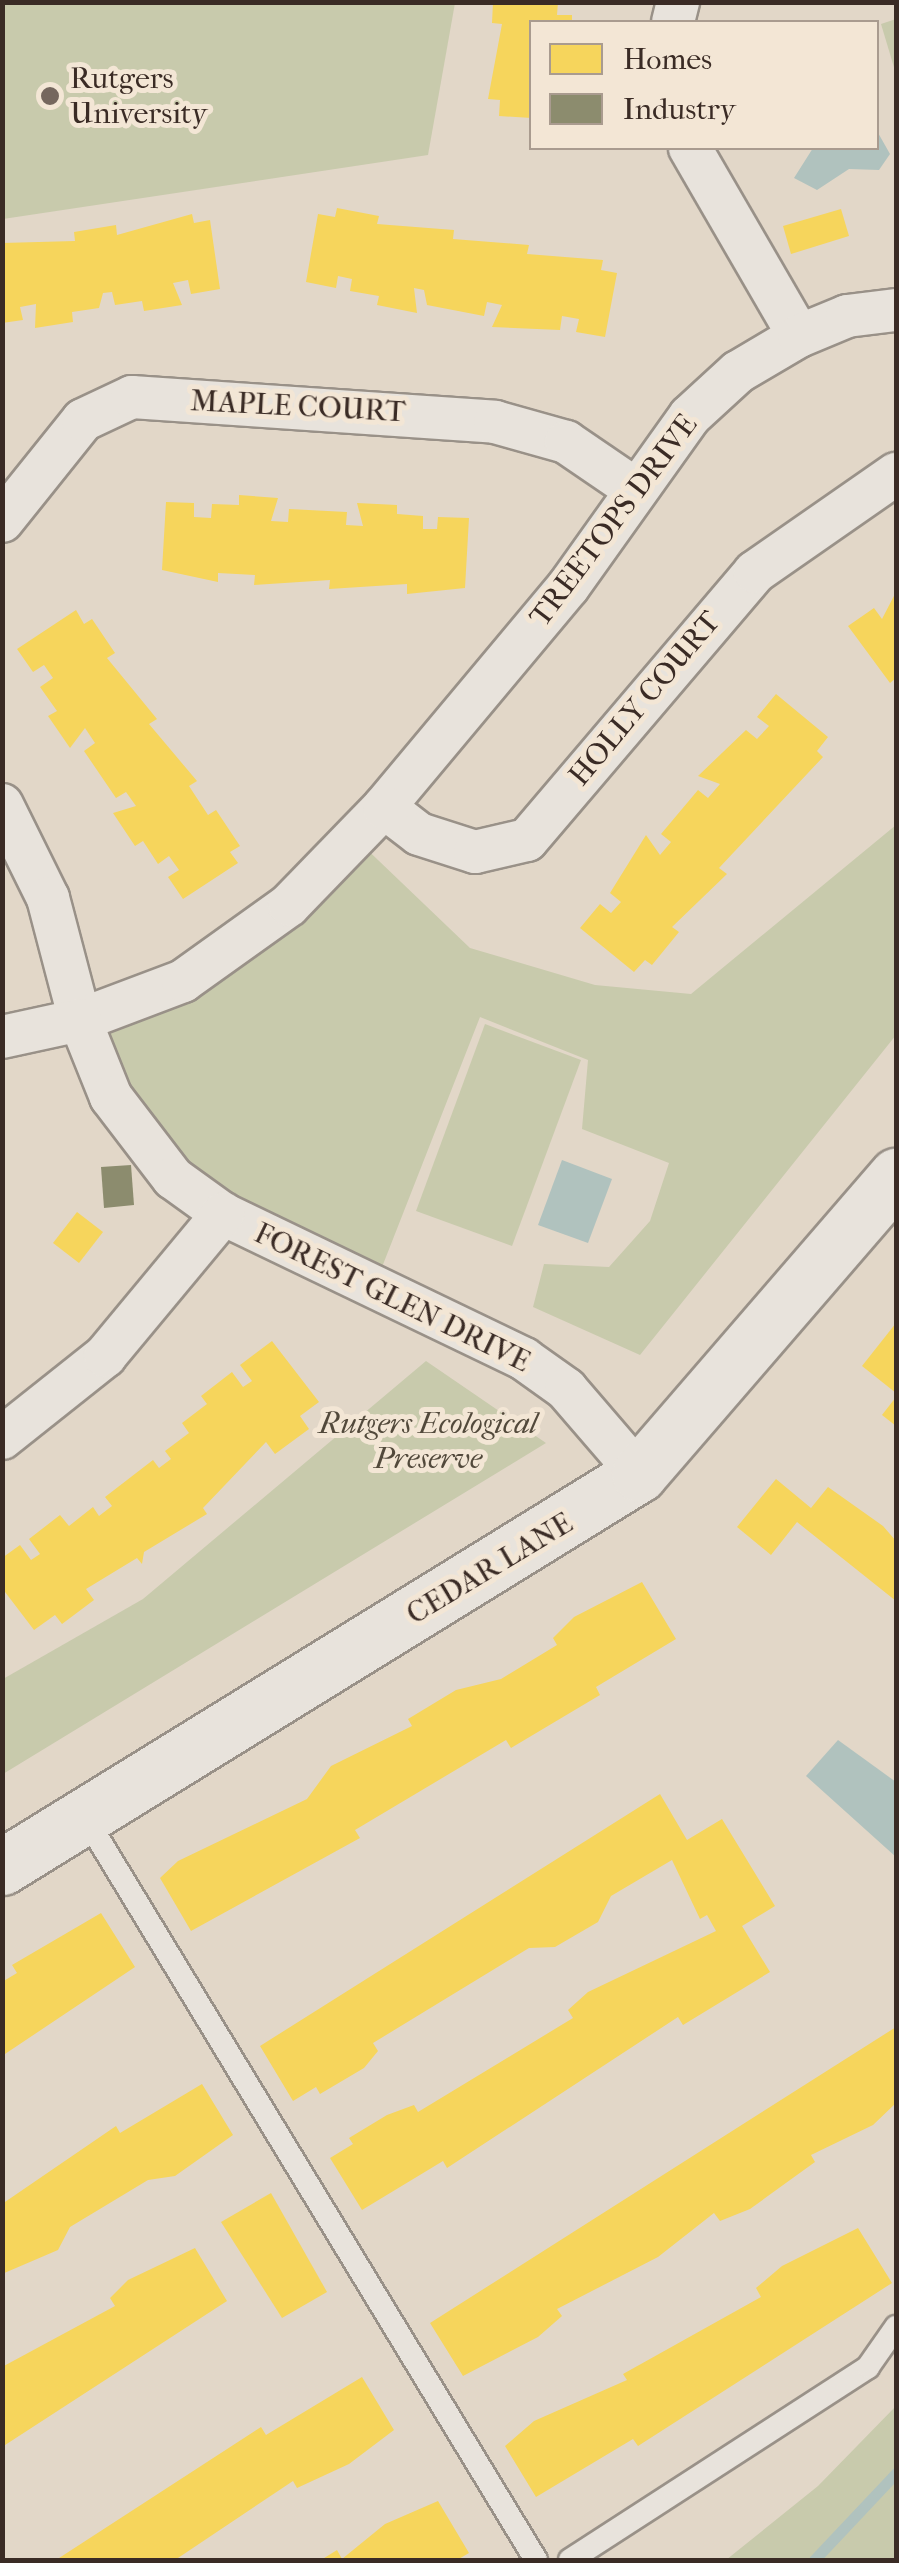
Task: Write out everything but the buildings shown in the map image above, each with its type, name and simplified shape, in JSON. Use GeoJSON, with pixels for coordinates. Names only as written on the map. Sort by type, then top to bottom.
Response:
{"type":"FeatureCollection","features":[{"type":"Feature","properties":{"kind":"street"},"geometry":{"type":"LineString","coordinates":[[691,150],[799,336]]}},
{"type":"Feature","properties":{"kind":"street","name":"TREETOPS DRIVE"},"geometry":{"type":"LineString","coordinates":[[80,1020],[139,1003],[240,948],[384,808],[568,587],[632,487],[726,383],[799,336],[846,316],[896,310]]}},
{"type":"Feature","properties":{"kind":"street","name":"MAPLE COURT"},"geometry":{"type":"LineString","coordinates":[[2,522],[84,420],[132,397],[494,422],[566,442],[632,487]]}},
{"type":"Feature","properties":{"kind":"street","name":"HOLLY COURT"},"geometry":{"type":"LineString","coordinates":[[384,808],[419,834],[474,852],[527,840],[755,572],[896,474]]}},
{"type":"Feature","properties":{"kind":"street"},"geometry":{"type":"LineString","coordinates":[[2,806],[48,898],[80,1020],[2,1038]]}},
{"type":"Feature","properties":{"kind":"street","name":"FOREST GLEN DRIVE"},"geometry":{"type":"LineString","coordinates":[[80,1020],[139,1137],[173,1178],[223,1214],[524,1360],[566,1389],[639,1474]]}},
{"type":"Feature","properties":{"kind":"street","name":"CEDAR LANE"},"geometry":{"type":"LineString","coordinates":[[2,1867],[639,1474],[896,1176]]}},
{"type":"Feature","properties":{"kind":"street","name":"FOREST GLEN DRIVE"},"geometry":{"type":"LineString","coordinates":[[2,1438],[105,1356],[223,1214]]}},
{"type":"Feature","properties":{"kind":"lane"},"geometry":{"type":"LineString","coordinates":[[85,1817],[536,2560]]}},
{"type":"Feature","properties":{"kind":"lane"},"geometry":{"type":"LineString","coordinates":[[570,2560],[868,2367],[896,2327]]}},
{"type":"Feature","properties":{"kind":"green space"},"geometry":{"type":"Polygon","coordinates":[[[3,2],[455,3],[428,155],[3,219],[3,2]]]}},
{"type":"Feature","properties":{"kind":"green space"},"geometry":{"type":"Polygon","coordinates":[[[896,19],[896,74],[881,24],[896,19]]]}},
{"type":"Feature","properties":{"kind":"green space"},"geometry":{"type":"Polygon","coordinates":[[[896,825],[896,1035],[640,1355],[533,1307],[544,1264],[609,1267],[650,1221],[669,1163],[582,1129],[588,1060],[480,1017],[375,1285],[223,1214],[80,1020],[139,1003],[355,838],[470,948],[595,985],[691,994],[896,825]]]}},
{"type":"Feature","properties":{"kind":"green space"},"geometry":{"type":"Polygon","coordinates":[[[485,1024],[581,1060],[512,1246],[416,1211],[485,1024]]]}},
{"type":"Feature","properties":{"kind":"green space","name":"Rutgers Ecological Preserve"},"geometry":{"type":"Polygon","coordinates":[[[426,1361],[546,1443],[3,1774],[3,1679],[143,1599],[426,1361]]]}},
{"type":"Feature","properties":{"kind":"green space"},"geometry":{"type":"Polygon","coordinates":[[[896,2406],[896,2560],[726,2560],[818,2486],[896,2406]]]}},
{"type":"Feature","properties":{"kind":"shaded area"},"geometry":{"type":"Polygon","coordinates":[[[879,135],[890,154],[879,170],[849,169],[817,190],[794,178],[812,150],[879,150],[879,135]]]}},
{"type":"Feature","properties":{"kind":"shaded area"},"geometry":{"type":"Polygon","coordinates":[[[562,1160],[612,1179],[588,1243],[538,1225],[562,1160]]]}},
{"type":"Feature","properties":{"kind":"shaded area"},"geometry":{"type":"Polygon","coordinates":[[[838,1740],[896,1782],[896,1857],[806,1776],[838,1740]]]}},
{"type":"Feature","properties":{"kind":"waterway"},"geometry":{"type":"LineString","coordinates":[[814,2560],[896,2473]]}},
{"type":"Feature","properties":{"kind":"place","name":"Rutgers University"},"geometry":{"type":"Point","coordinates":[50,96]}}]}
